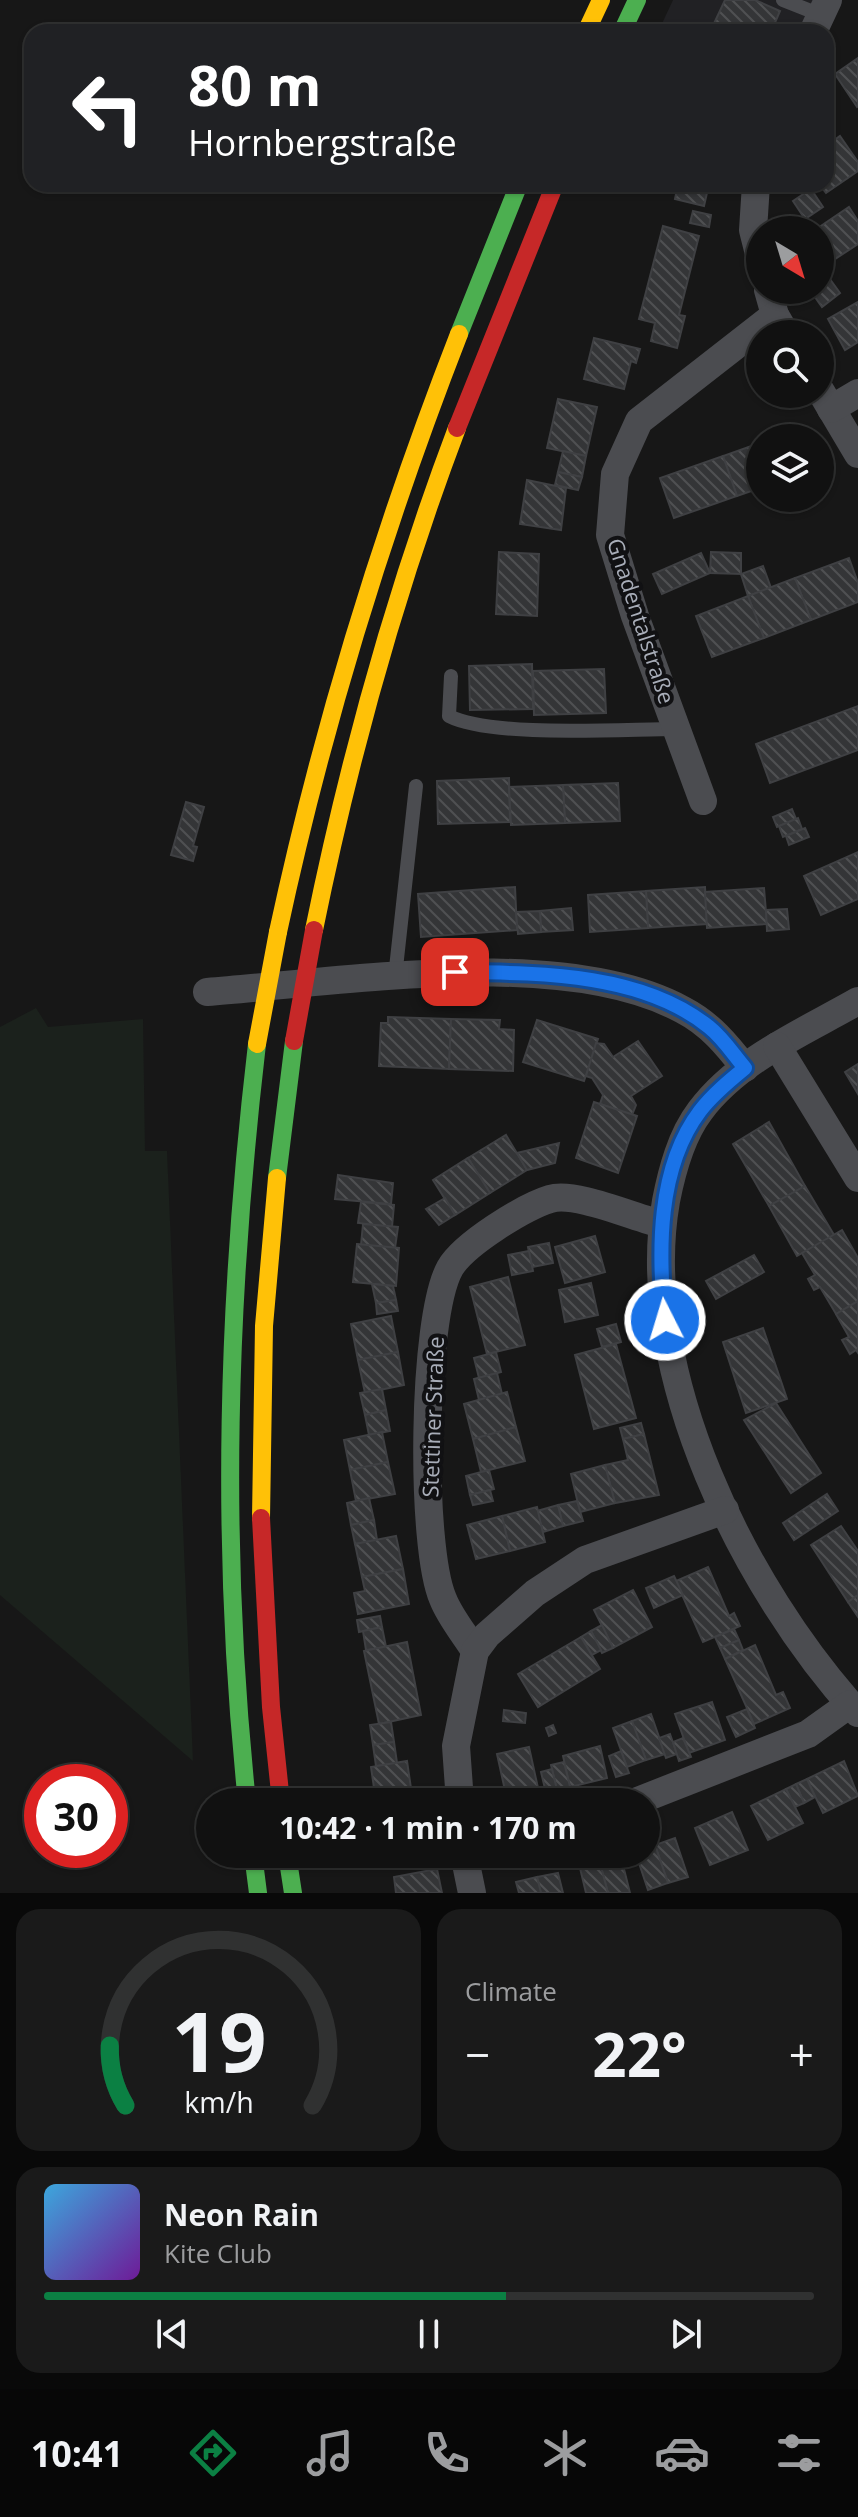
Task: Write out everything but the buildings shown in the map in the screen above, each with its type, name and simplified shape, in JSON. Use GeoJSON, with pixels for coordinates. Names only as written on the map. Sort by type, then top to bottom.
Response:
{"type":"FeatureCollection","features":[{"type":"Feature","properties":{"kind":"highway"},"geometry":{"type":"LineString","coordinates":[[590,24],[601,0]]}},
{"type":"Feature","properties":{"kind":"highway"},"geometry":{"type":"LineString","coordinates":[[626,24],[637,0]]}},
{"type":"Feature","properties":{"kind":"highway"},"geometry":{"type":"LineString","coordinates":[[245,1788],[233,1690],[225,1497],[230,1307],[242,1154],[257,1044],[278,932],[326,722],[363,597],[446,361],[516,192]]}},
{"type":"Feature","properties":{"kind":"highway"},"geometry":{"type":"LineString","coordinates":[[279,1788],[266,1689],[260,1502],[269,1264],[277,1154],[294,1041],[314,930],[357,735],[401,583],[479,370],[552,192]]}},
{"type":"Feature","properties":{"kind":"highway"},"geometry":{"type":"LineString","coordinates":[[255,1868],[258,1893]]}},
{"type":"Feature","properties":{"kind":"highway"},"geometry":{"type":"LineString","coordinates":[[289,1868],[293,1893]]}},
{"type":"Feature","properties":{"kind":"street"},"geometry":{"type":"LineString","coordinates":[[754,216],[755,192]]}},
{"type":"Feature","properties":{"kind":"street","name":"Gnadentalstraße"},"geometry":{"type":"LineString","coordinates":[[703,801],[610,535],[615,474],[639,421],[777,313]]}},
{"type":"Feature","properties":{"kind":"street"},"geometry":{"type":"LineString","coordinates":[[834,398],[858,393]]}},
{"type":"Feature","properties":{"kind":"street"},"geometry":{"type":"LineString","coordinates":[[830,408],[858,454]]}},
{"type":"Feature","properties":{"kind":"street"},"geometry":{"type":"LineString","coordinates":[[207,992],[455,972],[522,973],[639,992],[682,1009],[708,1026],[745,1068]]}},
{"type":"Feature","properties":{"kind":"street"},"geometry":{"type":"LineString","coordinates":[[660,1792],[808,1734],[854,1709],[798,1637],[725,1510],[694,1433],[669,1341],[661,1282],[662,1224],[671,1177],[686,1133],[700,1111],[745,1068],[777,1046],[858,1001]]}},
{"type":"Feature","properties":{"kind":"street"},"geometry":{"type":"LineString","coordinates":[[777,1046],[858,1178]]}},
{"type":"Feature","properties":{"kind":"street","name":"Stettiner Straße"},"geometry":{"type":"LineString","coordinates":[[475,1651],[443,1599],[430,1544],[430,1373],[442,1286],[452,1265],[470,1247],[552,1198],[576,1199],[662,1224]]}},
{"type":"Feature","properties":{"kind":"street"},"geometry":{"type":"LineString","coordinates":[[459,1788],[456,1746],[475,1651],[487,1635],[535,1593],[585,1560],[725,1510]]}},
{"type":"Feature","properties":{"kind":"street"},"geometry":{"type":"LineString","coordinates":[[467,1868],[472,1893]]}},
{"type":"Feature","properties":{"kind":"lane"},"geometry":{"type":"LineString","coordinates":[[783,0],[820,16]]}},
{"type":"Feature","properties":{"kind":"lane"},"geometry":{"type":"LineString","coordinates":[[451,676],[449,716],[465,724],[533,729],[676,729]]}},
{"type":"Feature","properties":{"kind":"lane"},"geometry":{"type":"LineString","coordinates":[[395,977],[416,786]]}},
{"type":"Feature","properties":{"kind":"shaded area"},"geometry":{"type":"Polygon","coordinates":[[[673,0],[828,0],[817,24],[662,24],[673,0]]]}},
{"type":"Feature","properties":{"kind":"shaded area"},"geometry":{"type":"Polygon","coordinates":[[[36,1008],[48,1027],[143,1019],[145,1151],[167,1151],[193,1761],[0,1595],[0,1027],[36,1008]]]}},
{"type":"Feature","properties":{"kind":"traffic: fast"},"geometry":{"type":"LineString","coordinates":[[626,24],[637,0]]}},
{"type":"Feature","properties":{"kind":"traffic: fast"},"geometry":{"type":"LineString","coordinates":[[459,334],[516,192]]}},
{"type":"Feature","properties":{"kind":"traffic: fast"},"geometry":{"type":"LineString","coordinates":[[277,1178],[294,1041]]}},
{"type":"Feature","properties":{"kind":"traffic: fast"},"geometry":{"type":"LineString","coordinates":[[246,1788],[233,1611],[231,1423],[239,1234],[257,1044]]}},
{"type":"Feature","properties":{"kind":"traffic: fast"},"geometry":{"type":"LineString","coordinates":[[255,1868],[258,1893]]}},
{"type":"Feature","properties":{"kind":"traffic: fast"},"geometry":{"type":"LineString","coordinates":[[289,1868],[293,1893]]}},
{"type":"Feature","properties":{"kind":"traffic: slow"},"geometry":{"type":"LineString","coordinates":[[590,24],[601,0]]}},
{"type":"Feature","properties":{"kind":"traffic: slow"},"geometry":{"type":"LineString","coordinates":[[278,932],[314,780],[356,629],[405,481],[459,334]]}},
{"type":"Feature","properties":{"kind":"traffic: slow"},"geometry":{"type":"LineString","coordinates":[[314,930],[342,802],[375,676],[413,551],[457,428]]}},
{"type":"Feature","properties":{"kind":"traffic: slow"},"geometry":{"type":"LineString","coordinates":[[257,1044],[278,932]]}},
{"type":"Feature","properties":{"kind":"traffic: slow"},"geometry":{"type":"LineString","coordinates":[[261,1518],[264,1326],[277,1178]]}},
{"type":"Feature","properties":{"kind":"traffic: jam"},"geometry":{"type":"LineString","coordinates":[[457,428],[552,192]]}},
{"type":"Feature","properties":{"kind":"traffic: jam"},"geometry":{"type":"LineString","coordinates":[[294,1041],[314,930]]}},
{"type":"Feature","properties":{"kind":"traffic: jam"},"geometry":{"type":"LineString","coordinates":[[261,1518],[271,1707],[280,1788]]}},
{"type":"Feature","properties":{"kind":"route"},"geometry":{"type":"LineString","coordinates":[[455,972],[522,973],[583,980],[639,992],[682,1009],[708,1026],[745,1068],[700,1111],[686,1133],[671,1177],[662,1224],[661,1282],[665,1320]]}}]}
